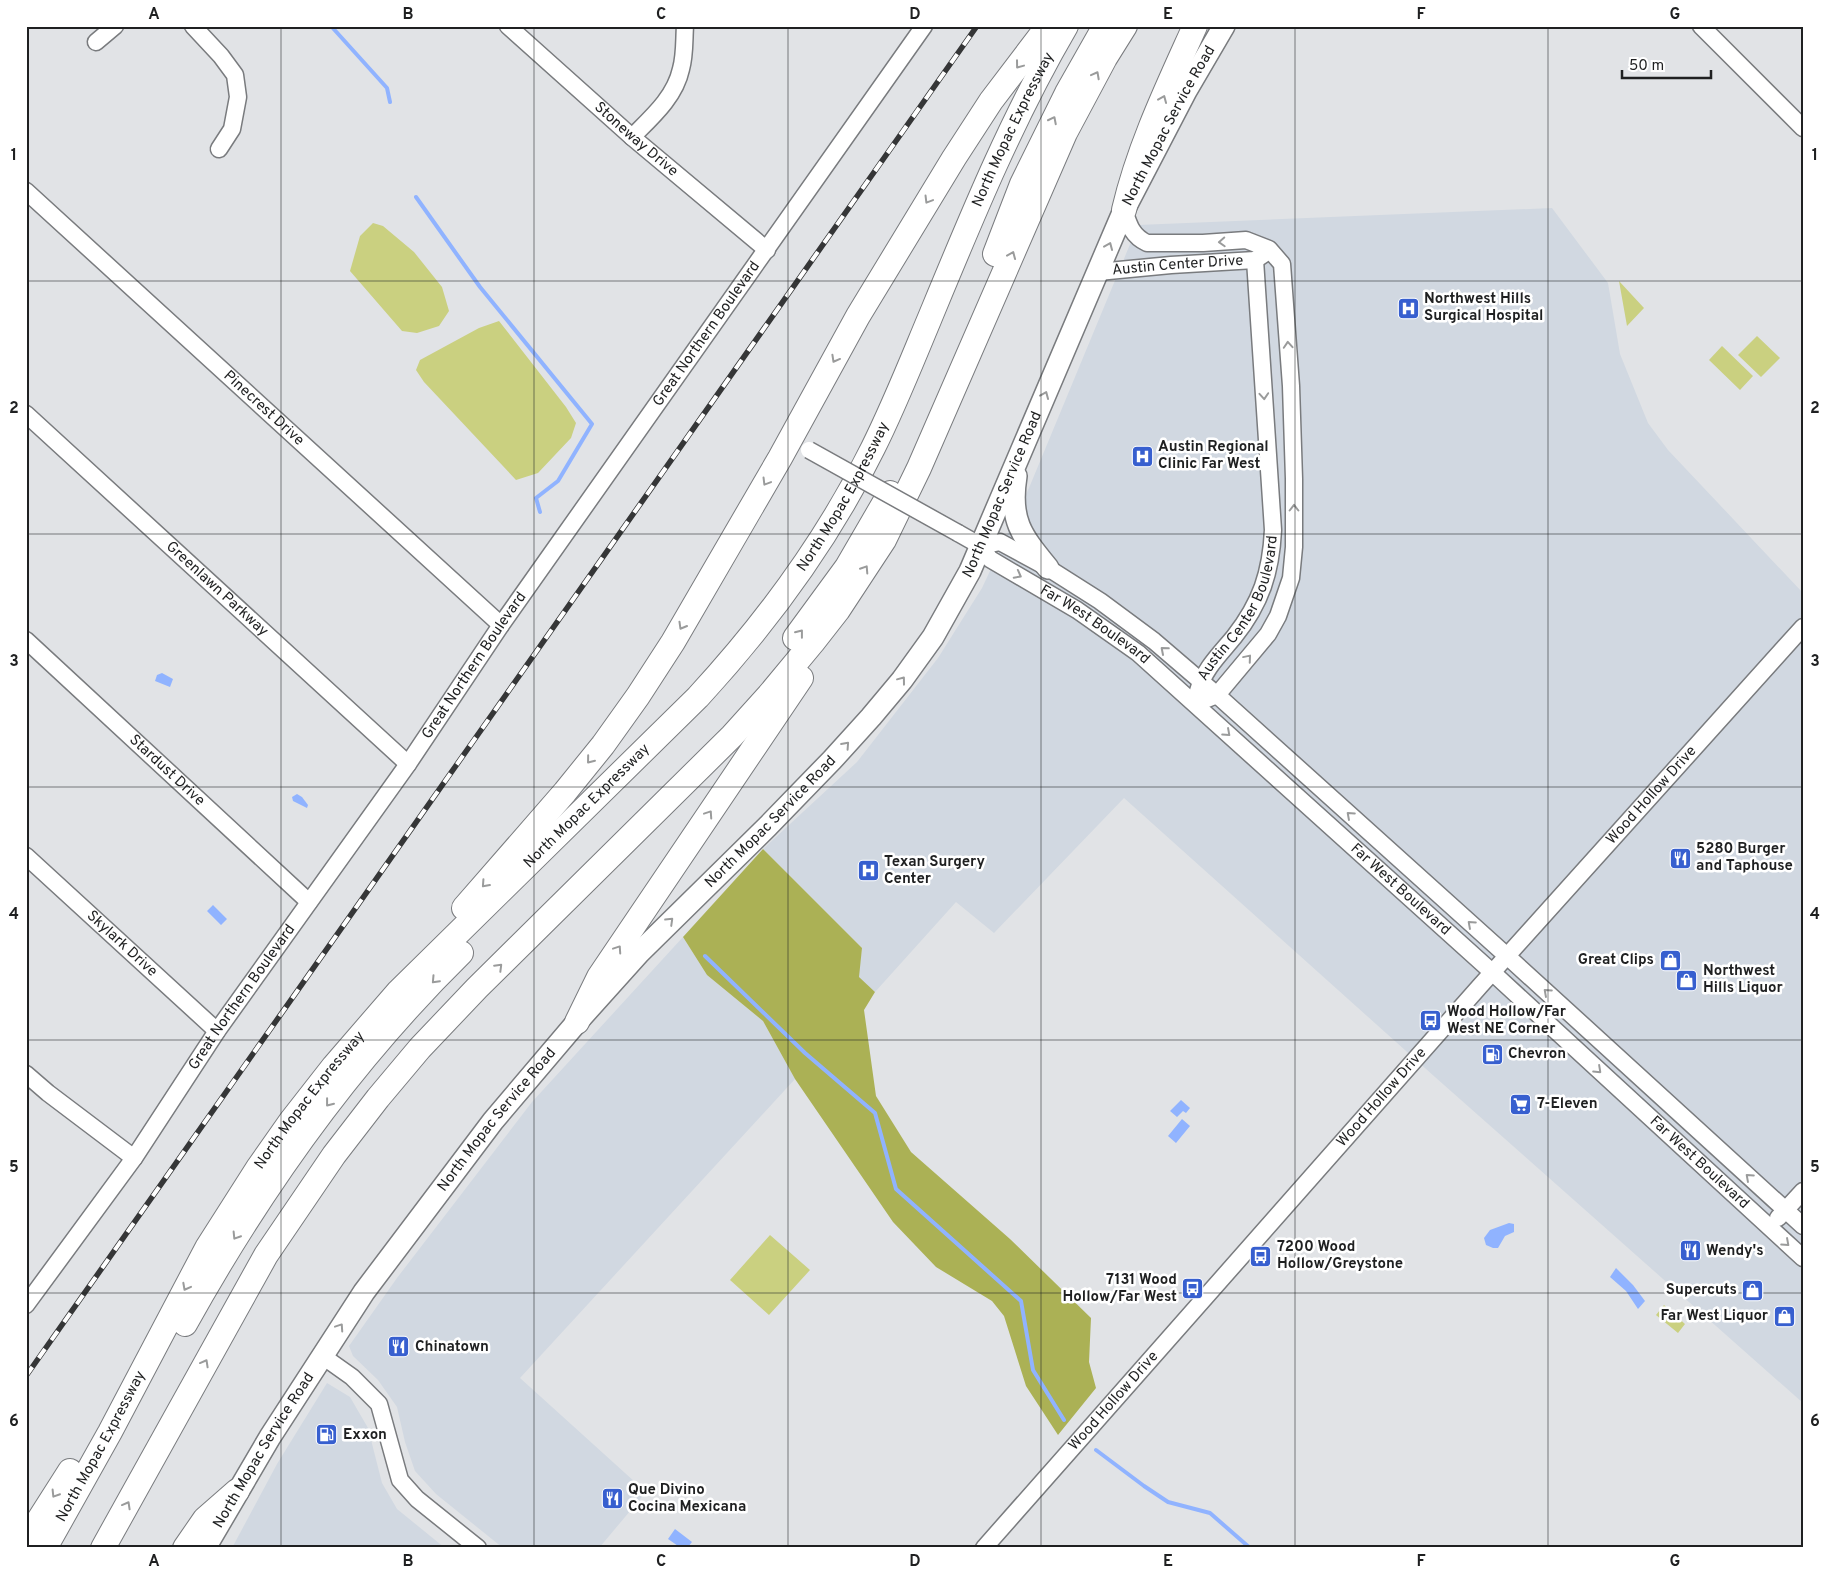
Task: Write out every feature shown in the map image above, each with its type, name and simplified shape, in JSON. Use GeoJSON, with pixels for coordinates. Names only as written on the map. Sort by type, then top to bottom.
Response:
{"type":"FeatureCollection","features":[{"type":"Feature","properties":{"kind":"highway"},"geometry":{"type":"LineString","coordinates":[[398,992],[432,943],[565,792],[603,745],[638,696],[800,445],[858,316],[954,158],[991,101],[1048,26]]}},
{"type":"Feature","properties":{"kind":"highway","name":"North Mopac Expressway"},"geometry":{"type":"LineString","coordinates":[[45,1548],[110,1432],[207,1248],[236,1201],[291,1121],[334,1066],[398,992],[698,697],[776,607],[815,551],[873,448],[1005,142],[1066,26]]}},
{"type":"Feature","properties":{"kind":"highway"},"geometry":{"type":"LineString","coordinates":[[62,1548],[203,1291],[244,1224],[307,1130],[393,1025],[451,963],[732,684],[793,608],[828,557],[856,512],[890,448],[1006,177],[1051,86],[1084,26]]}},
{"type":"Feature","properties":{"kind":"highway"},"geometry":{"type":"LineString","coordinates":[[85,1548],[247,1256],[313,1158],[362,1093],[411,1035],[465,977],[722,724],[776,664],[811,619],[847,566],[875,520],[912,450],[951,366],[1022,184],[1067,93],[1105,26]]}},
{"type":"Feature","properties":{"kind":"highway"},"geometry":{"type":"LineString","coordinates":[[103,1548],[266,1255],[334,1155],[378,1098],[420,1048],[477,988],[732,736],[770,695],[838,610],[884,540],[919,468],[1065,134],[1124,26]]}},
{"type":"Feature","properties":{"kind":"highway"},"geometry":{"type":"LineString","coordinates":[[1124,210],[1132,177],[1194,26]]}},
{"type":"Feature","properties":{"kind":"highway"},"geometry":{"type":"LineString","coordinates":[[1005,229],[1041,163],[1065,134]]}},
{"type":"Feature","properties":{"kind":"highway"},"geometry":{"type":"LineString","coordinates":[[577,1022],[599,977],[816,655],[838,610]]}},
{"type":"Feature","properties":{"kind":"highway"},"geometry":{"type":"LineString","coordinates":[[26,1540],[79,1457],[110,1432]]}},
{"type":"Feature","properties":{"kind":"highway"},"geometry":{"type":"LineString","coordinates":[[185,1548],[205,1519],[237,1491]]}},
{"type":"Feature","properties":{"kind":"main road","name":"North Mopac Service Road"},"geometry":{"type":"LineString","coordinates":[[205,1548],[237,1491],[321,1356],[364,1292],[502,1110],[639,953],[787,806],[871,717],[902,680],[933,637],[970,571],[1124,210],[1186,92],[1224,26]]}},
{"type":"Feature","properties":{"kind":"main road"},"geometry":{"type":"LineString","coordinates":[[1019,456],[1013,491],[1019,530],[1048,568]]}},
{"type":"Feature","properties":{"kind":"street"},"geometry":{"type":"LineString","coordinates":[[96,42],[115,26]]}},
{"type":"Feature","properties":{"kind":"street"},"geometry":{"type":"LineString","coordinates":[[193,26],[221,56],[235,76],[238,97],[232,129],[219,150]]}},
{"type":"Feature","properties":{"kind":"street","name":"Stoneway Drive"},"geometry":{"type":"LineString","coordinates":[[508,26],[632,137],[767,250]]}},
{"type":"Feature","properties":{"kind":"street"},"geometry":{"type":"LineString","coordinates":[[632,137],[667,100],[676,85],[682,68],[685,26]]}},
{"type":"Feature","properties":{"kind":"street","name":"Great Northern Boulevard"},"geometry":{"type":"LineString","coordinates":[[26,1305],[33,1282],[134,1158],[217,1031],[408,764],[501,626],[924,26]]}},
{"type":"Feature","properties":{"kind":"street"},"geometry":{"type":"LineString","coordinates":[[1701,26],[1803,128]]}},
{"type":"Feature","properties":{"kind":"street","name":"Pinecrest Drive"},"geometry":{"type":"LineString","coordinates":[[26,191],[501,626]]}},
{"type":"Feature","properties":{"kind":"street","name":"Austin Center Drive"},"geometry":{"type":"LineString","coordinates":[[1124,210],[1131,231],[1139,239],[1147,242],[1194,243],[1246,240],[1270,249]]}},
{"type":"Feature","properties":{"kind":"street","name":"Austin Center Drive"},"geometry":{"type":"LineString","coordinates":[[1098,272],[1255,260],[1270,249]]}},
{"type":"Feature","properties":{"kind":"street","name":"Austin Center Boulevard"},"geometry":{"type":"LineString","coordinates":[[1195,704],[1217,695],[1268,634],[1278,616],[1291,578],[1294,547],[1294,479],[1291,386],[1282,264],[1270,249]]}},
{"type":"Feature","properties":{"kind":"street","name":"Austin Center Boulevard"},"geometry":{"type":"LineString","coordinates":[[1195,704],[1200,682],[1210,665],[1248,618],[1267,578],[1272,555],[1273,530],[1255,260]]}},
{"type":"Feature","properties":{"kind":"street","name":"Greenlawn Parkway"},"geometry":{"type":"LineString","coordinates":[[26,414],[408,764]]}},
{"type":"Feature","properties":{"kind":"street","name":"Far West Boulevard"},"geometry":{"type":"LineString","coordinates":[[800,445],[981,546],[990,559],[1077,610],[1138,653],[1492,972],[1803,1258]]}},
{"type":"Feature","properties":{"kind":"street"},"geometry":{"type":"LineString","coordinates":[[1270,487],[1294,479]]}},
{"type":"Feature","properties":{"kind":"street","name":"Far West Boulevard"},"geometry":{"type":"LineString","coordinates":[[981,546],[1000,542],[1048,568],[1100,600],[1154,641],[1217,695],[1507,956],[1803,1226]]}},
{"type":"Feature","properties":{"kind":"street","name":"Wood Hollow Drive"},"geometry":{"type":"LineString","coordinates":[[984,1548],[1492,972],[1803,627]]}},
{"type":"Feature","properties":{"kind":"street","name":"Stardust Drive"},"geometry":{"type":"LineString","coordinates":[[26,640],[308,902]]}},
{"type":"Feature","properties":{"kind":"street","name":"Skylark Drive"},"geometry":{"type":"LineString","coordinates":[[26,856],[217,1031]]}},
{"type":"Feature","properties":{"kind":"street"},"geometry":{"type":"LineString","coordinates":[[26,1074],[134,1158]]}},
{"type":"Feature","properties":{"kind":"street"},"geometry":{"type":"LineString","coordinates":[[1770,1227],[1803,1191]]}},
{"type":"Feature","properties":{"kind":"street"},"geometry":{"type":"LineString","coordinates":[[321,1356],[352,1377],[379,1404],[400,1480],[417,1499],[478,1548]]}},
{"type":"Feature","properties":{"kind":"shaded area"},"geometry":{"type":"Polygon","coordinates":[[[1552,208],[1608,283],[1620,354],[1648,423],[1668,450],[1803,593],[1803,1403],[1124,798],[994,933],[956,902],[875,992],[858,977],[862,948],[763,849],[857,762],[938,658],[982,588],[1029,488],[1138,225],[1552,208]]]}},
{"type":"Feature","properties":{"kind":"shaded area"},"geometry":{"type":"Polygon","coordinates":[[[683,937],[707,975],[763,1021],[795,1079],[520,1378],[646,1492],[599,1548],[503,1548],[436,1494],[415,1471],[405,1442],[397,1407],[378,1380],[353,1356],[349,1346],[397,1278],[532,1102],[683,937]]]}},
{"type":"Feature","properties":{"kind":"shaded area"},"geometry":{"type":"Polygon","coordinates":[[[327,1383],[350,1397],[368,1428],[382,1483],[397,1509],[445,1548],[232,1548],[277,1464],[327,1383]]]}},
{"type":"Feature","properties":{"kind":"green space"},"geometry":{"type":"Polygon","coordinates":[[[373,223],[383,226],[414,252],[442,287],[449,311],[439,326],[417,333],[402,331],[350,271],[360,236],[373,223]]]}},
{"type":"Feature","properties":{"kind":"green space"},"geometry":{"type":"Polygon","coordinates":[[[1619,281],[1644,308],[1627,326],[1619,281]]]}},
{"type":"Feature","properties":{"kind":"green space"},"geometry":{"type":"Polygon","coordinates":[[[499,321],[566,407],[576,423],[571,438],[538,473],[516,480],[424,382],[416,370],[420,360],[479,328],[499,321]]]}},
{"type":"Feature","properties":{"kind":"green space"},"geometry":{"type":"Polygon","coordinates":[[[1757,336],[1780,358],[1761,377],[1738,355],[1757,336]]]}},
{"type":"Feature","properties":{"kind":"green space"},"geometry":{"type":"Polygon","coordinates":[[[1722,346],[1753,376],[1740,390],[1709,360],[1722,346]]]}},
{"type":"Feature","properties":{"kind":"green space"},"geometry":{"type":"Polygon","coordinates":[[[763,849],[862,948],[859,977],[875,992],[864,1010],[876,1096],[911,1152],[1010,1239],[1091,1318],[1089,1362],[1096,1388],[1058,1435],[1026,1386],[1004,1316],[992,1301],[936,1267],[893,1222],[795,1079],[763,1021],[707,975],[683,937],[763,849]]]}},
{"type":"Feature","properties":{"kind":"green space"},"geometry":{"type":"Polygon","coordinates":[[[770,1235],[810,1270],[769,1315],[730,1280],[770,1235]]]}},
{"type":"Feature","properties":{"kind":"green space"},"geometry":{"type":"Polygon","coordinates":[[[1664,1305],[1685,1324],[1678,1333],[1656,1315],[1664,1305]]]}},
{"type":"Feature","properties":{"kind":"water"},"geometry":{"type":"Polygon","coordinates":[[[162,673],[173,679],[170,687],[155,681],[157,675],[162,673]]]}},
{"type":"Feature","properties":{"kind":"water"},"geometry":{"type":"Polygon","coordinates":[[[297,794],[308,805],[307,808],[293,801],[292,797],[297,794]]]}},
{"type":"Feature","properties":{"kind":"water"},"geometry":{"type":"Polygon","coordinates":[[[213,905],[227,919],[221,925],[207,911],[213,905]]]}},
{"type":"Feature","properties":{"kind":"water"},"geometry":{"type":"Polygon","coordinates":[[[1181,1100],[1190,1108],[1186,1113],[1183,1111],[1177,1117],[1170,1111],[1181,1100]]]}},
{"type":"Feature","properties":{"kind":"water"},"geometry":{"type":"Polygon","coordinates":[[[1182,1119],[1190,1126],[1176,1143],[1168,1136],[1182,1119]]]}},
{"type":"Feature","properties":{"kind":"water"},"geometry":{"type":"Polygon","coordinates":[[[1509,1223],[1514,1224],[1514,1232],[1505,1236],[1498,1248],[1486,1245],[1484,1238],[1490,1230],[1509,1223]]]}},
{"type":"Feature","properties":{"kind":"water"},"geometry":{"type":"Polygon","coordinates":[[[1616,1268],[1633,1285],[1645,1301],[1638,1309],[1626,1291],[1610,1277],[1616,1268]]]}},
{"type":"Feature","properties":{"kind":"water"},"geometry":{"type":"Polygon","coordinates":[[[675,1529],[692,1542],[687,1548],[681,1548],[668,1539],[675,1529]]]}},
{"type":"Feature","properties":{"kind":"waterway"},"geometry":{"type":"LineString","coordinates":[[331,26],[387,88],[390,102]]}},
{"type":"Feature","properties":{"kind":"waterway"},"geometry":{"type":"LineString","coordinates":[[416,197],[480,287],[592,424],[558,481],[536,498],[540,512]]}},
{"type":"Feature","properties":{"kind":"waterway"},"geometry":{"type":"LineString","coordinates":[[705,956],[805,1053],[875,1113],[896,1189],[1021,1301],[1033,1370],[1064,1420]]}},
{"type":"Feature","properties":{"kind":"waterway"},"geometry":{"type":"LineString","coordinates":[[1096,1450],[1168,1502],[1210,1513],[1250,1548]]}},
{"type":"Feature","properties":{"kind":"railway"},"geometry":{"type":"LineString","coordinates":[[26,1376],[977,26]]}},
{"type":"Feature","properties":{"kind":"place","name":"Northwest Hills Surgical Hospital"},"geometry":{"type":"Point","coordinates":[1408,308]}},
{"type":"Feature","properties":{"kind":"place","name":"Austin Regional Clinic Far West"},"geometry":{"type":"Point","coordinates":[1142,456]}},
{"type":"Feature","properties":{"kind":"place","name":"5280 Burger and Taphouse"},"geometry":{"type":"Point","coordinates":[1680,858]}},
{"type":"Feature","properties":{"kind":"place","name":"Texan Surgery Center"},"geometry":{"type":"Point","coordinates":[868,871]}},
{"type":"Feature","properties":{"kind":"place","name":"Great Clips"},"geometry":{"type":"Point","coordinates":[1670,960]}},
{"type":"Feature","properties":{"kind":"place","name":"Northwest Hills Liquor"},"geometry":{"type":"Point","coordinates":[1687,980]}},
{"type":"Feature","properties":{"kind":"place","name":"Wood Hollow/Far West NE Corner"},"geometry":{"type":"Point","coordinates":[1431,1021]}},
{"type":"Feature","properties":{"kind":"place","name":"Chevron"},"geometry":{"type":"Point","coordinates":[1492,1054]}},
{"type":"Feature","properties":{"kind":"place","name":"7-Eleven"},"geometry":{"type":"Point","coordinates":[1521,1104]}},
{"type":"Feature","properties":{"kind":"place","name":"Wendy's"},"geometry":{"type":"Point","coordinates":[1690,1251]}},
{"type":"Feature","properties":{"kind":"place","name":"7200 Wood Hollow/Greystone"},"geometry":{"type":"Point","coordinates":[1261,1256]}},
{"type":"Feature","properties":{"kind":"place","name":"7131 Wood Hollow/Far West"},"geometry":{"type":"Point","coordinates":[1193,1289]}},
{"type":"Feature","properties":{"kind":"place","name":"Supercuts"},"geometry":{"type":"Point","coordinates":[1753,1290]}},
{"type":"Feature","properties":{"kind":"place","name":"Far West Liquor"},"geometry":{"type":"Point","coordinates":[1784,1316]}},
{"type":"Feature","properties":{"kind":"place","name":"Chinatown"},"geometry":{"type":"Point","coordinates":[399,1347]}},
{"type":"Feature","properties":{"kind":"place","name":"Exxon"},"geometry":{"type":"Point","coordinates":[327,1435]}},
{"type":"Feature","properties":{"kind":"place","name":"Que Divino Cocina Mexicana"},"geometry":{"type":"Point","coordinates":[612,1499]}}]}
